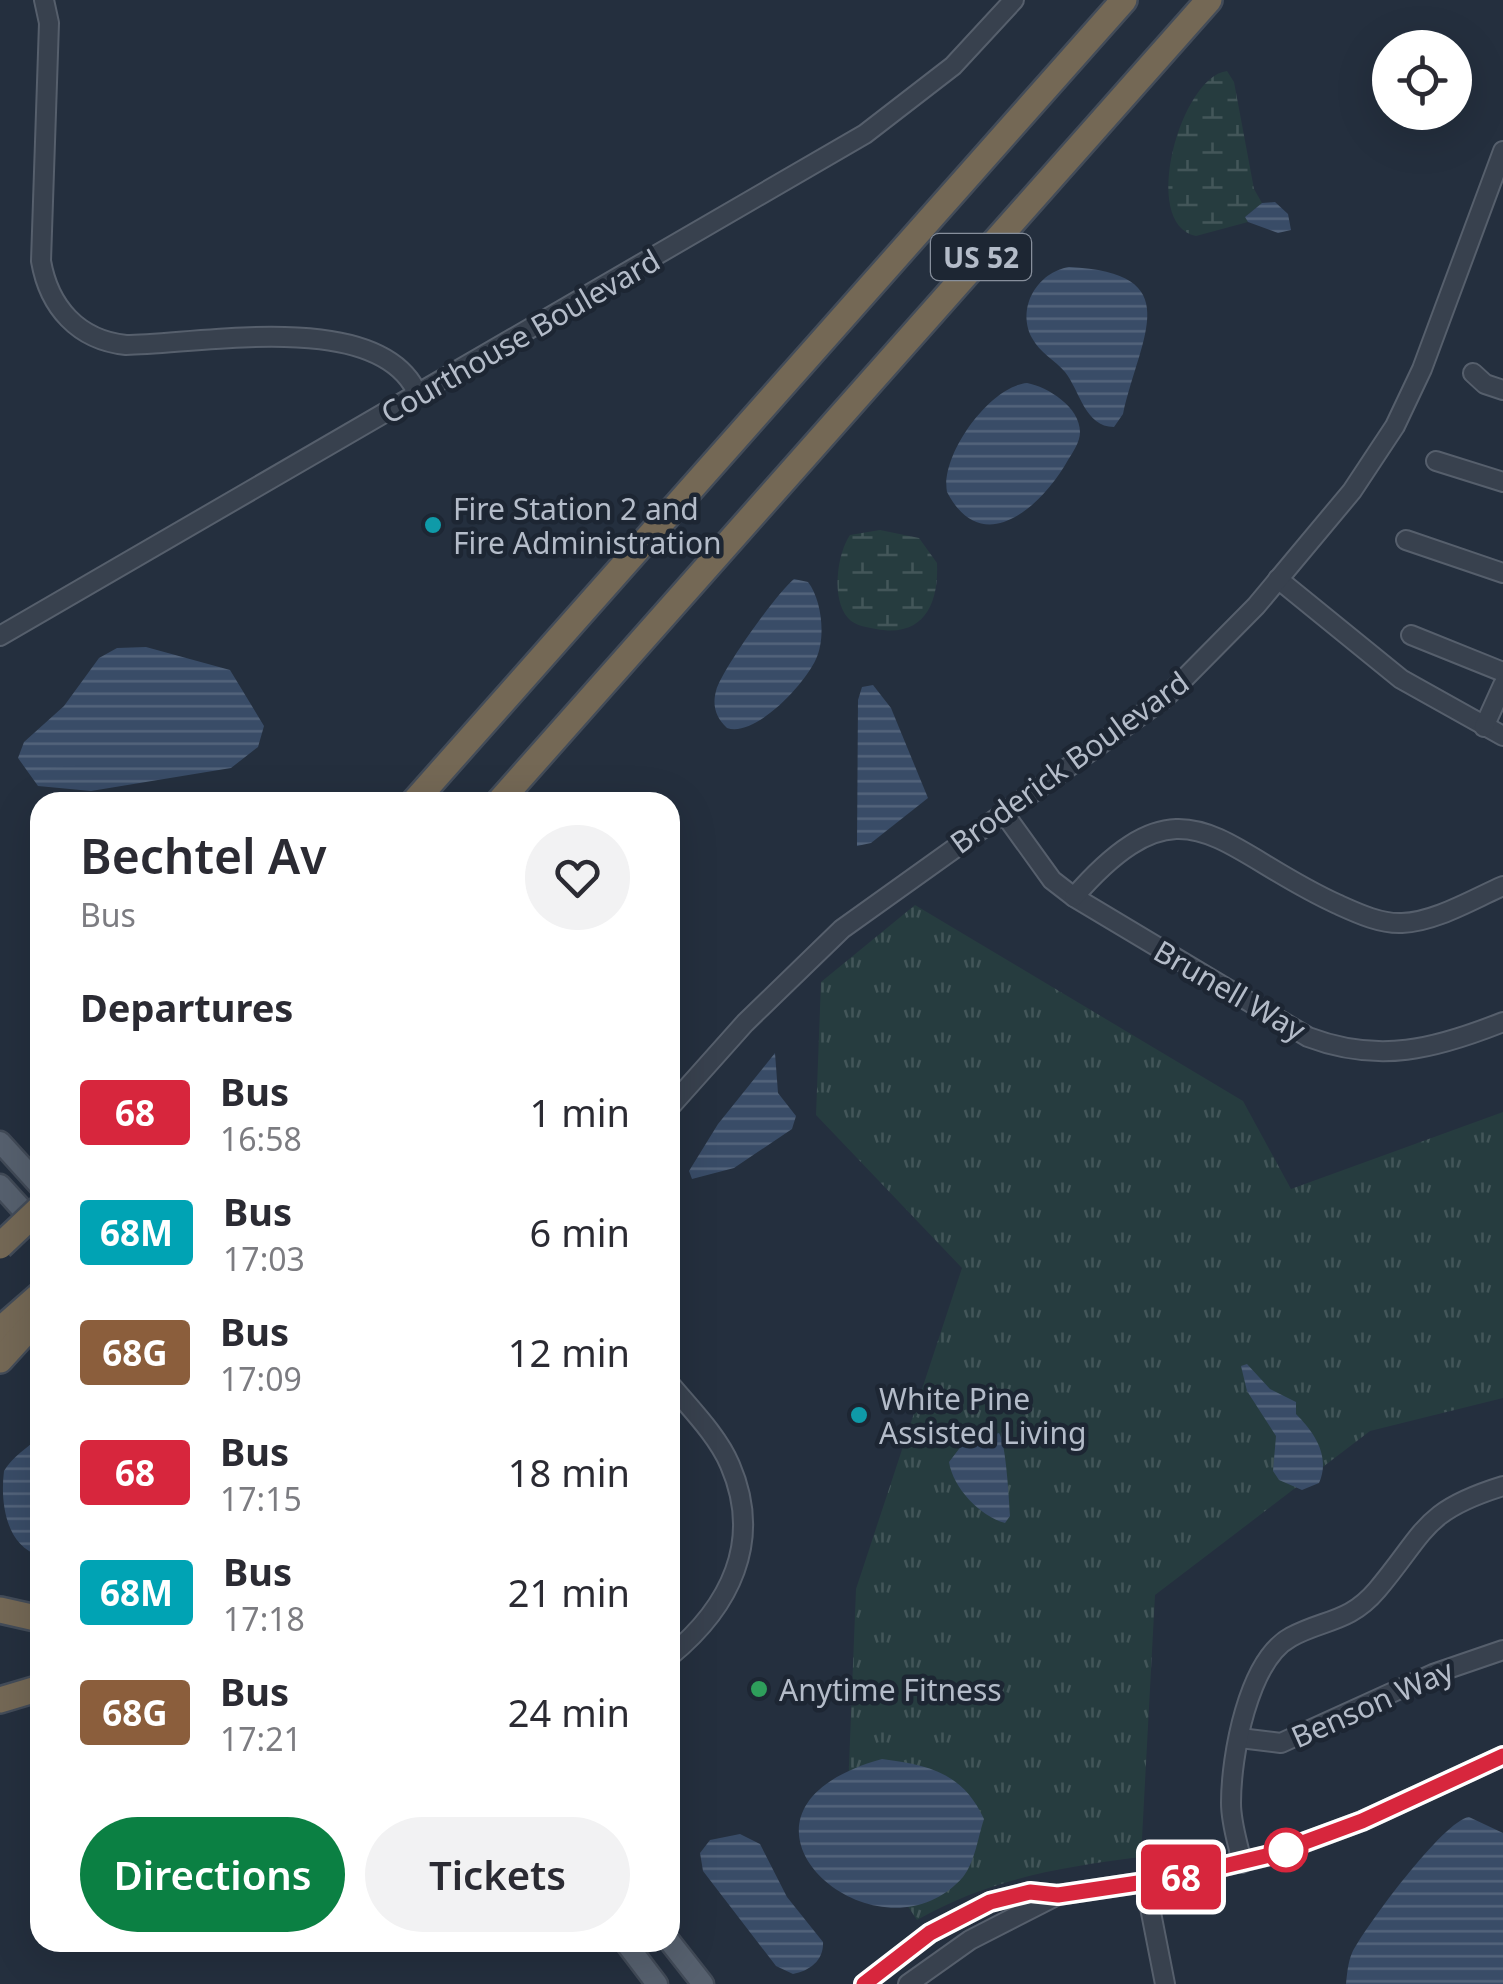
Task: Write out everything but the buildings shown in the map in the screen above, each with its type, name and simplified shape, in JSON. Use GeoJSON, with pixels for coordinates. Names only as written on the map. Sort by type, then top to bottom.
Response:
{"type":"FeatureCollection","features":[{"type":"Feature","properties":{"kind":"highway","name":"US 52"},"geometry":{"type":"LineString","coordinates":[[423,792],[1124,0]]}},
{"type":"Feature","properties":{"kind":"highway","name":"US 52"},"geometry":{"type":"LineString","coordinates":[[508,792],[1209,0]]}},
{"type":"Feature","properties":{"kind":"highway"},"geometry":{"type":"LineString","coordinates":[[0,1223],[30,1201]]}},
{"type":"Feature","properties":{"kind":"highway"},"geometry":{"type":"LineString","coordinates":[[0,1246],[30,1218]]}},
{"type":"Feature","properties":{"kind":"highway"},"geometry":{"type":"LineString","coordinates":[[0,1330],[30,1309]]}},
{"type":"Feature","properties":{"kind":"highway"},"geometry":{"type":"LineString","coordinates":[[0,1360],[30,1316]]}},
{"type":"Feature","properties":{"kind":"highway"},"geometry":{"type":"LineString","coordinates":[[0,1610],[30,1616]]}},
{"type":"Feature","properties":{"kind":"highway"},"geometry":{"type":"LineString","coordinates":[[0,1700],[30,1691]]}},
{"type":"Feature","properties":{"kind":"main road"},"geometry":{"type":"LineString","coordinates":[[6,1148],[30,1175]]}},
{"type":"Feature","properties":{"kind":"main road"},"geometry":{"type":"LineString","coordinates":[[0,1185],[30,1218]]}},
{"type":"Feature","properties":{"kind":"main road"},"geometry":{"type":"LineString","coordinates":[[633,1952],[657,1984]]}},
{"type":"Feature","properties":{"kind":"main road"},"geometry":{"type":"LineString","coordinates":[[678,1952],[702,1984]]}},
{"type":"Feature","properties":{"kind":"street"},"geometry":{"type":"LineString","coordinates":[[44,0],[49,23],[41,261],[48,289],[63,314],[97,338],[126,345],[346,342],[390,361],[413,384],[418,395]]}},
{"type":"Feature","properties":{"kind":"street","name":"Courthouse Boulevard"},"geometry":{"type":"LineString","coordinates":[[0,636],[866,134],[954,66],[1014,0]]}},
{"type":"Feature","properties":{"kind":"street","name":"Broderick Boulevard"},"geometry":{"type":"LineString","coordinates":[[680,1097],[832,938],[1164,698],[1208,659],[1278,579],[1368,470],[1396,426],[1422,369],[1503,150]]}},
{"type":"Feature","properties":{"kind":"street"},"geometry":{"type":"LineString","coordinates":[[1473,373],[1485,384],[1503,390]]}},
{"type":"Feature","properties":{"kind":"street"},"geometry":{"type":"LineString","coordinates":[[1436,461],[1503,482]]}},
{"type":"Feature","properties":{"kind":"street"},"geometry":{"type":"LineString","coordinates":[[1406,540],[1503,573]]}},
{"type":"Feature","properties":{"kind":"street"},"geometry":{"type":"LineString","coordinates":[[1278,579],[1401,679],[1503,736]]}},
{"type":"Feature","properties":{"kind":"street"},"geometry":{"type":"LineString","coordinates":[[1410,636],[1503,672]]}},
{"type":"Feature","properties":{"kind":"street"},"geometry":{"type":"LineString","coordinates":[[1484,727],[1503,687]]}},
{"type":"Feature","properties":{"kind":"street","name":"Brunell Way"},"geometry":{"type":"LineString","coordinates":[[1003,812],[1052,880],[1074,897],[1288,1026],[1336,1047],[1378,1054],[1416,1052],[1503,1022]]}},
{"type":"Feature","properties":{"kind":"street"},"geometry":{"type":"LineString","coordinates":[[1074,897],[1092,877],[1142,838],[1181,826],[1208,833],[1309,891],[1389,923],[1412,922],[1503,886]]}},
{"type":"Feature","properties":{"kind":"street"},"geometry":{"type":"LineString","coordinates":[[680,1397],[730,1464],[744,1513],[740,1564],[726,1598],[680,1648]]}},
{"type":"Feature","properties":{"kind":"street"},"geometry":{"type":"LineString","coordinates":[[1242,1863],[1231,1802],[1240,1738],[1262,1664],[1274,1649],[1293,1636],[1335,1623],[1354,1610],[1377,1590],[1427,1522],[1468,1498],[1503,1486]]}},
{"type":"Feature","properties":{"kind":"street","name":"Benson Way"},"geometry":{"type":"LineString","coordinates":[[1240,1738],[1267,1745],[1292,1740],[1433,1674],[1503,1650]]}},
{"type":"Feature","properties":{"kind":"street"},"geometry":{"type":"LineString","coordinates":[[864,1984],[912,1946],[968,1911],[1030,1892],[1058,1895],[1242,1863],[1333,1833],[1503,1756]]}},
{"type":"Feature","properties":{"kind":"street"},"geometry":{"type":"LineString","coordinates":[[1145,1882],[1165,1984]]}},
{"type":"Feature","properties":{"kind":"street"},"geometry":{"type":"LineString","coordinates":[[908,1984],[970,1940],[1058,1895]]}},
{"type":"Feature","properties":{"kind":"green space"},"geometry":{"type":"Polygon","coordinates":[[[1227,71],[1234,82],[1254,189],[1262,203],[1245,217],[1248,222],[1196,236],[1179,226],[1170,206],[1173,151],[1195,97],[1210,79],[1227,71]]]}},
{"type":"Feature","properties":{"kind":"green space"},"geometry":{"type":"Polygon","coordinates":[[[880,530],[919,538],[937,563],[931,605],[925,615],[906,628],[876,629],[857,624],[848,618],[839,600],[839,565],[845,543],[850,535],[880,530]]]}},
{"type":"Feature","properties":{"kind":"green space"},"geometry":{"type":"Polygon","coordinates":[[[915,905],[1243,1101],[1291,1189],[1503,1112],[1503,1398],[1370,1431],[1155,1595],[1141,1857],[1026,1877],[971,1894],[917,1920],[847,1815],[856,1589],[962,1268],[816,1115],[821,982],[915,905]]]}},
{"type":"Feature","properties":{"kind":"water"},"geometry":{"type":"Polygon","coordinates":[[[1275,202],[1288,214],[1291,230],[1278,233],[1248,222],[1245,217],[1262,203],[1275,202]]]}},
{"type":"Feature","properties":{"kind":"water"},"geometry":{"type":"Polygon","coordinates":[[[1069,267],[1106,272],[1130,281],[1143,295],[1147,313],[1145,334],[1123,414],[1114,427],[1090,415],[1065,372],[1035,343],[1028,326],[1029,303],[1039,283],[1069,267]]]}},
{"type":"Feature","properties":{"kind":"water"},"geometry":{"type":"Polygon","coordinates":[[[1027,383],[1053,394],[1069,407],[1079,423],[1079,439],[1057,477],[1028,508],[995,524],[978,522],[962,512],[947,492],[951,460],[959,442],[984,409],[998,396],[1027,383]]]}},
{"type":"Feature","properties":{"kind":"water"},"geometry":{"type":"Polygon","coordinates":[[[794,579],[808,582],[817,599],[822,630],[816,659],[778,707],[751,725],[727,728],[715,707],[720,680],[775,599],[794,579]]]}},
{"type":"Feature","properties":{"kind":"water"},"geometry":{"type":"Polygon","coordinates":[[[146,647],[230,670],[264,726],[258,747],[231,768],[91,791],[38,786],[18,758],[24,742],[64,706],[99,658],[117,648],[146,647]]]}},
{"type":"Feature","properties":{"kind":"water"},"geometry":{"type":"Polygon","coordinates":[[[873,685],[891,708],[928,798],[871,843],[857,846],[858,700],[862,687],[873,685]]]}},
{"type":"Feature","properties":{"kind":"water"},"geometry":{"type":"Polygon","coordinates":[[[775,1053],[778,1093],[796,1116],[792,1129],[734,1168],[692,1179],[689,1171],[718,1124],[775,1053]]]}},
{"type":"Feature","properties":{"kind":"water"},"geometry":{"type":"Polygon","coordinates":[[[1247,1364],[1270,1389],[1296,1402],[1296,1414],[1322,1454],[1319,1483],[1302,1490],[1279,1480],[1273,1471],[1276,1436],[1247,1391],[1241,1366],[1247,1364]]]}},
{"type":"Feature","properties":{"kind":"water"},"geometry":{"type":"Polygon","coordinates":[[[999,1433],[1009,1497],[1010,1516],[1005,1523],[969,1500],[956,1482],[949,1462],[962,1445],[999,1433]]]}},
{"type":"Feature","properties":{"kind":"water"},"geometry":{"type":"Polygon","coordinates":[[[30,1444],[30,1551],[13,1533],[5,1509],[4,1471],[30,1444]]]}},
{"type":"Feature","properties":{"kind":"water"},"geometry":{"type":"Polygon","coordinates":[[[882,1759],[929,1768],[955,1781],[976,1803],[984,1819],[963,1877],[927,1902],[887,1907],[849,1897],[819,1875],[801,1845],[802,1814],[827,1783],[882,1759]]]}},
{"type":"Feature","properties":{"kind":"water"},"geometry":{"type":"Polygon","coordinates":[[[1469,1817],[1503,1833],[1503,1984],[1346,1984],[1352,1953],[1388,1899],[1424,1854],[1469,1817]]]}},
{"type":"Feature","properties":{"kind":"water"},"geometry":{"type":"Polygon","coordinates":[[[740,1834],[760,1844],[787,1897],[823,1942],[815,1964],[805,1970],[793,1974],[776,1966],[703,1871],[700,1853],[710,1840],[740,1834]]]}},
{"type":"Feature","properties":{"kind":"bus line","name":"68"},"geometry":{"type":"LineString","coordinates":[[864,1984],[930,1933],[990,1902],[1030,1892],[1058,1895],[1178,1877],[1270,1855],[1362,1821],[1503,1756]]}},
{"type":"Feature","properties":{"kind":"place","name":"Fire Station 2 and Fire Administration"},"geometry":{"type":"Point","coordinates":[433,525]}},
{"type":"Feature","properties":{"kind":"place","name":"White Pine Assisted Living"},"geometry":{"type":"Point","coordinates":[859,1415]}},
{"type":"Feature","properties":{"kind":"place","name":"Anytime Fitness"},"geometry":{"type":"Point","coordinates":[759,1689]}}]}
